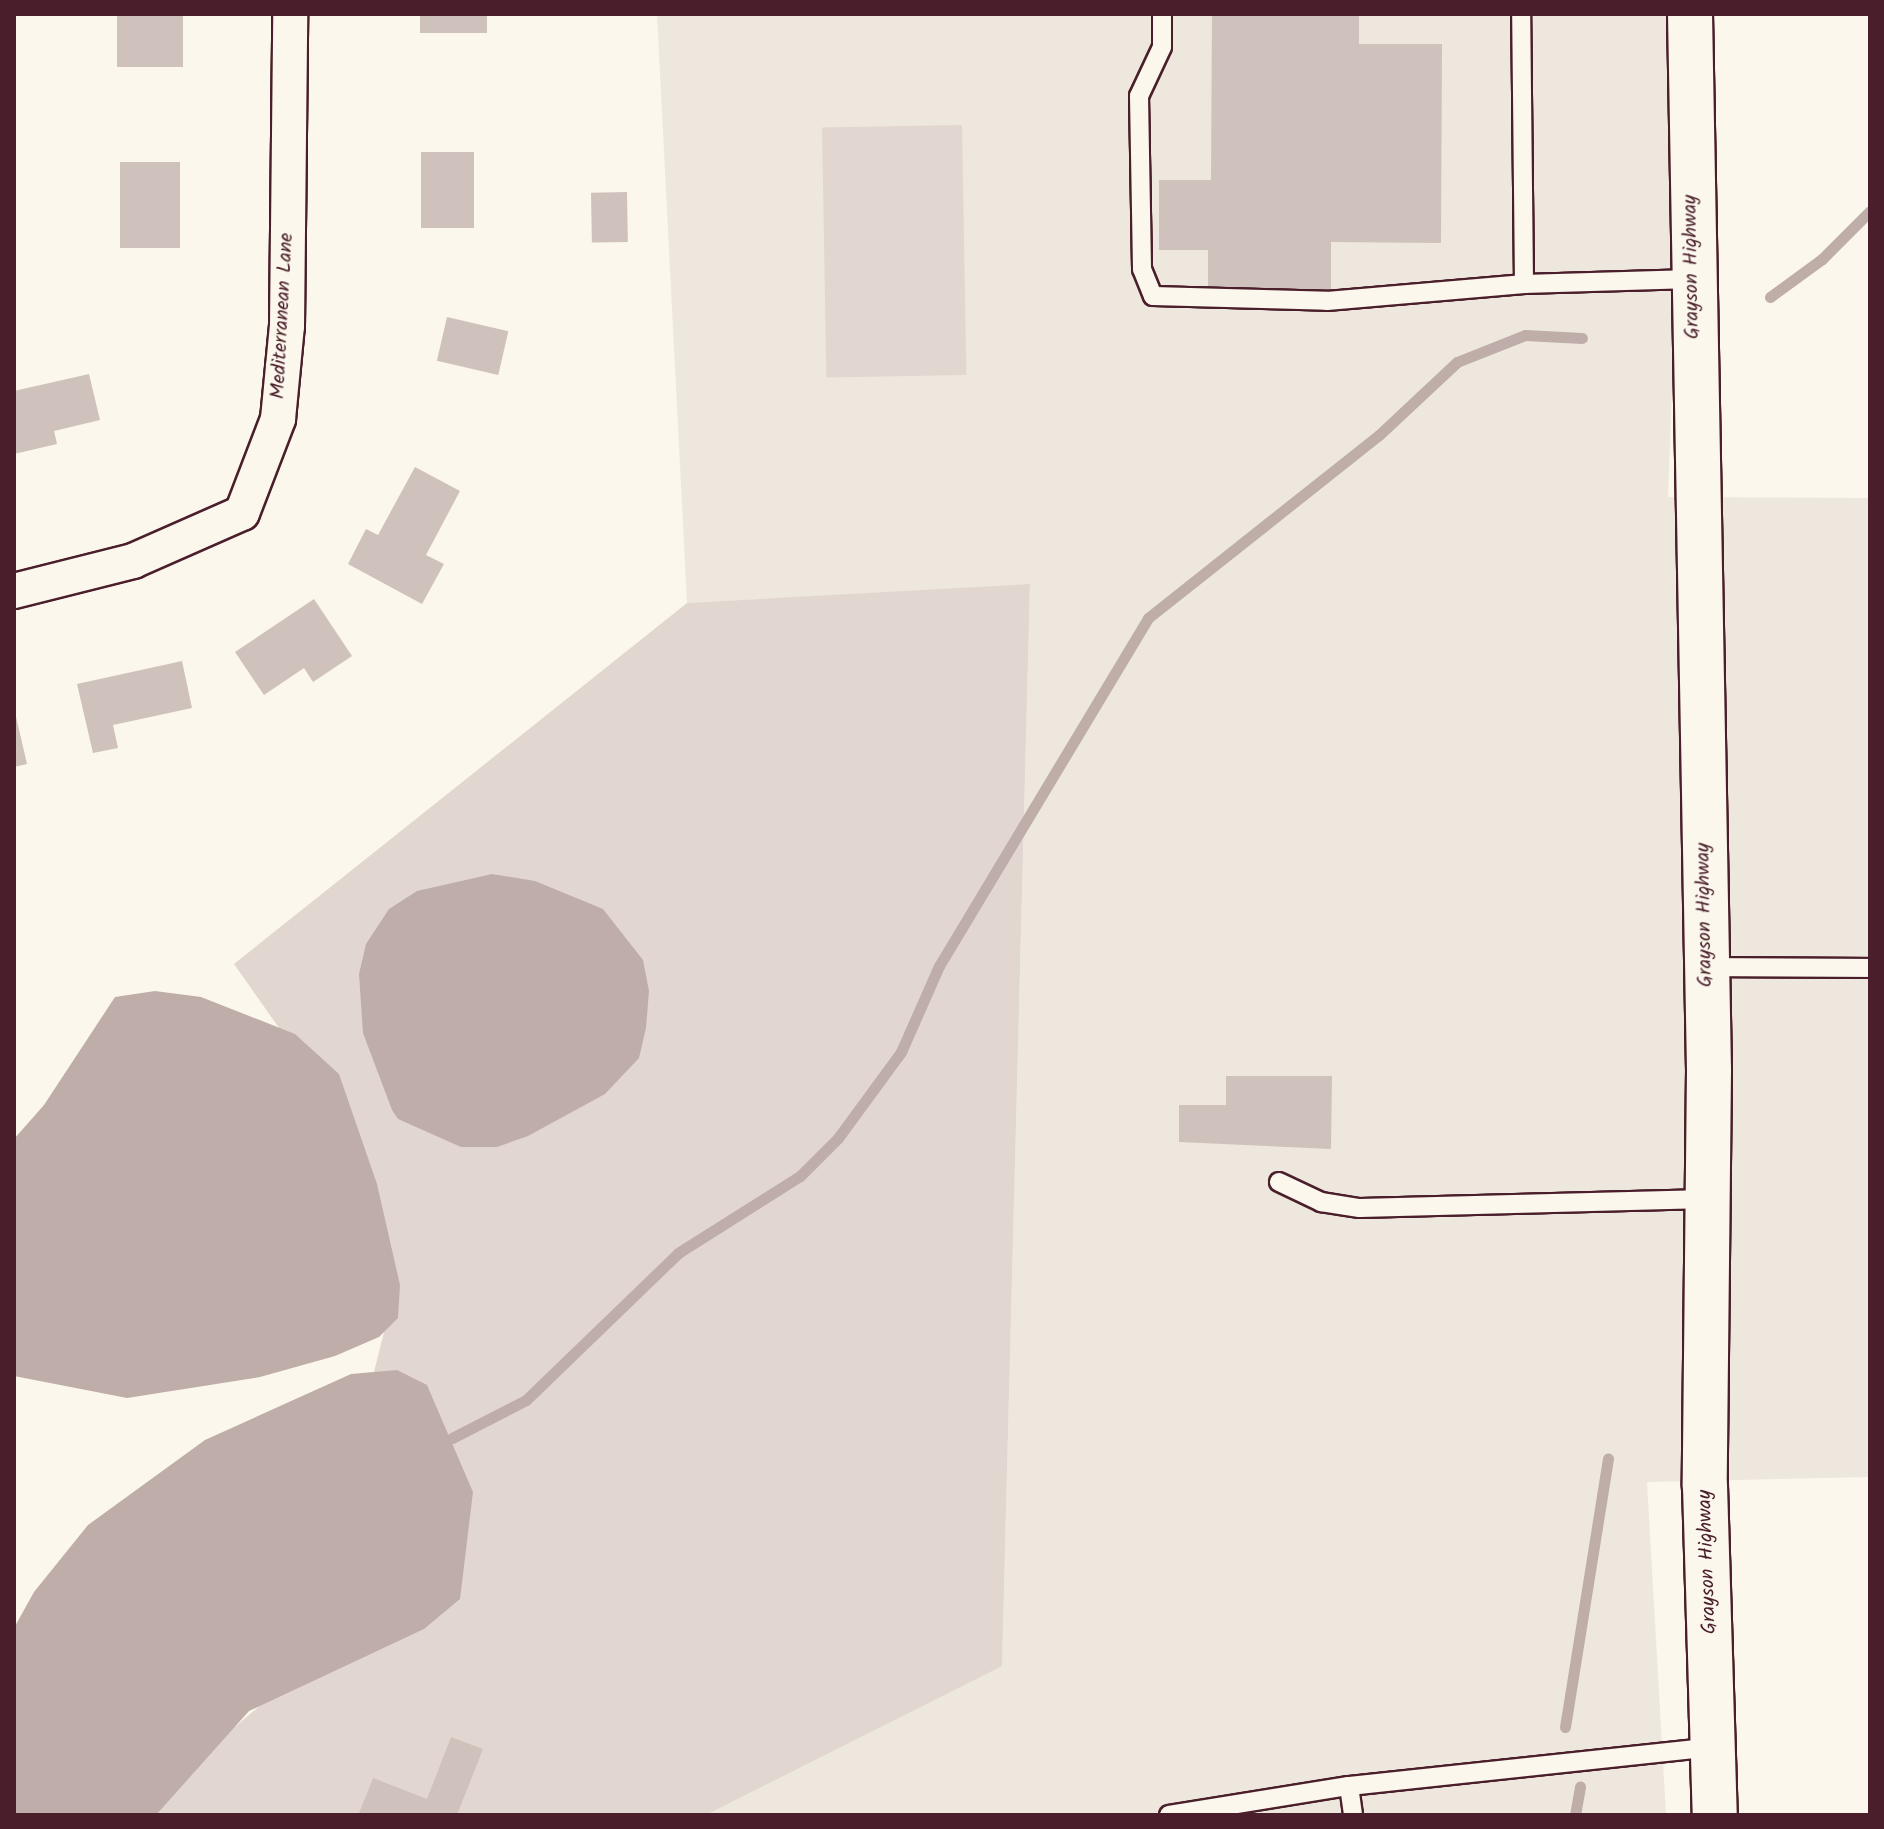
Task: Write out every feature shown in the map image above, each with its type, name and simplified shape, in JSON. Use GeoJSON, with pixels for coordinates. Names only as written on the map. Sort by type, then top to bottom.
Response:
{"type":"FeatureCollection","features":[{"type":"Feature","properties":{"kind":"main road","name":"Grayson Highway"},"geometry":{"type":"LineString","coordinates":[[1690,14],[1692,279],[1706,967],[1705,1486],[1715,1815]]}},
{"type":"Feature","properties":{"kind":"street","name":"Mediterranean Lane"},"geometry":{"type":"LineString","coordinates":[[14,591],[133,561],[242,513],[278,419],[287,326],[290,14]]}},
{"type":"Feature","properties":{"kind":"lane"},"geometry":{"type":"LineString","coordinates":[[1162,14],[1162,47],[1139,96],[1142,269],[1153,296],[1327,301],[1524,284],[1692,279]]}},
{"type":"Feature","properties":{"kind":"lane"},"geometry":{"type":"LineString","coordinates":[[1521,14],[1524,284]]}},
{"type":"Feature","properties":{"kind":"lane"},"geometry":{"type":"LineString","coordinates":[[1706,967],[1870,968]]}},
{"type":"Feature","properties":{"kind":"lane"},"geometry":{"type":"LineString","coordinates":[[1279,1182],[1321,1202],[1360,1208],[1707,1199]]}},
{"type":"Feature","properties":{"kind":"lane"},"geometry":{"type":"LineString","coordinates":[[1169,1815],[1349,1786],[1713,1747]]}},
{"type":"Feature","properties":{"kind":"lane"},"geometry":{"type":"LineString","coordinates":[[1349,1786],[1353,1815]]}},
{"type":"Feature","properties":{"kind":"shaded area"},"geometry":{"type":"Polygon","coordinates":[[[657,14],[1686,14],[1668,497],[1870,498],[1870,1477],[1647,1482],[1666,1815],[706,1815],[1002,1665],[1030,585],[687,603],[657,14]]]}},
{"type":"Feature","properties":{"kind":"shaded area"},"geometry":{"type":"Polygon","coordinates":[[[962,125],[966,375],[826,377],[822,127],[962,125]]]}},
{"type":"Feature","properties":{"kind":"shaded area"},"geometry":{"type":"Polygon","coordinates":[[[1030,584],[1002,1666],[706,1815],[131,1815],[269,1698],[371,1384],[388,1316],[358,1140],[234,964],[687,603],[1030,584]]]}},
{"type":"Feature","properties":{"kind":"shaded area"},"geometry":{"type":"Polygon","coordinates":[[[492,874],[535,881],[603,909],[643,960],[649,991],[646,1028],[639,1058],[605,1094],[528,1136],[497,1147],[461,1147],[398,1119],[392,1110],[363,1033],[359,974],[366,944],[389,909],[417,891],[492,874]]]}},
{"type":"Feature","properties":{"kind":"shaded area"},"geometry":{"type":"Polygon","coordinates":[[[155,991],[201,997],[295,1034],[339,1074],[377,1184],[400,1285],[398,1318],[379,1337],[335,1356],[260,1377],[127,1398],[14,1376],[14,1139],[44,1105],[115,997],[155,991]]]}},
{"type":"Feature","properties":{"kind":"shaded area"},"geometry":{"type":"Polygon","coordinates":[[[397,1370],[427,1385],[473,1492],[460,1599],[424,1629],[249,1711],[156,1815],[14,1815],[14,1628],[34,1592],[88,1525],[205,1440],[351,1374],[397,1370]]]}},
{"type":"Feature","properties":{"kind":"building"},"geometry":{"type":"Polygon","coordinates":[[[117,14],[183,14],[183,67],[117,67],[117,14]]]}},
{"type":"Feature","properties":{"kind":"building"},"geometry":{"type":"Polygon","coordinates":[[[420,14],[487,14],[487,33],[420,33],[420,14]]]}},
{"type":"Feature","properties":{"kind":"building"},"geometry":{"type":"Polygon","coordinates":[[[1212,14],[1359,14],[1359,44],[1442,44],[1441,243],[1331,242],[1331,291],[1208,291],[1208,250],[1159,250],[1159,180],[1211,180],[1212,14]]]}},
{"type":"Feature","properties":{"kind":"building"},"geometry":{"type":"Polygon","coordinates":[[[421,152],[474,152],[474,228],[421,228],[421,152]]]}},
{"type":"Feature","properties":{"kind":"building"},"geometry":{"type":"Polygon","coordinates":[[[120,162],[180,162],[180,248],[120,248],[120,162]]]}},
{"type":"Feature","properties":{"kind":"building"},"geometry":{"type":"Polygon","coordinates":[[[627,192],[628,242],[592,243],[591,193],[627,192]]]}},
{"type":"Feature","properties":{"kind":"building"},"geometry":{"type":"Polygon","coordinates":[[[447,317],[508,331],[498,375],[437,361],[447,317]]]}},
{"type":"Feature","properties":{"kind":"building"},"geometry":{"type":"Polygon","coordinates":[[[89,374],[100,420],[54,431],[57,444],[14,454],[14,391],[89,374]]]}},
{"type":"Feature","properties":{"kind":"building"},"geometry":{"type":"Polygon","coordinates":[[[415,467],[460,491],[426,555],[444,564],[422,604],[348,564],[366,529],[378,535],[415,467]]]}},
{"type":"Feature","properties":{"kind":"building"},"geometry":{"type":"Polygon","coordinates":[[[314,599],[352,656],[313,682],[304,668],[264,695],[235,652],[314,599]]]}},
{"type":"Feature","properties":{"kind":"building"},"geometry":{"type":"Polygon","coordinates":[[[182,661],[192,708],[113,725],[118,748],[93,753],[77,684],[182,661]]]}},
{"type":"Feature","properties":{"kind":"building"},"geometry":{"type":"Polygon","coordinates":[[[14,708],[27,764],[14,767],[14,708]]]}},
{"type":"Feature","properties":{"kind":"building"},"geometry":{"type":"Polygon","coordinates":[[[1226,1076],[1332,1076],[1331,1149],[1179,1142],[1179,1105],[1226,1105],[1226,1076]]]}},
{"type":"Feature","properties":{"kind":"building"},"geometry":{"type":"Polygon","coordinates":[[[451,1737],[483,1749],[457,1815],[359,1813],[373,1778],[427,1799],[451,1737]]]}},
{"type":"Feature","properties":{"kind":"waterway"},"geometry":{"type":"LineString","coordinates":[[1770,297],[1822,259],[1870,211]]}},
{"type":"Feature","properties":{"kind":"waterway"},"geometry":{"type":"LineString","coordinates":[[452,1438],[526,1400],[678,1253],[800,1176],[838,1138],[901,1052],[939,966],[1148,618],[1379,435],[1457,362],[1525,335],[1582,338]]}},
{"type":"Feature","properties":{"kind":"waterway"},"geometry":{"type":"LineString","coordinates":[[1565,1727],[1608,1458]]}},
{"type":"Feature","properties":{"kind":"waterway"},"geometry":{"type":"LineString","coordinates":[[1575,1815],[1580,1786]]}}]}
